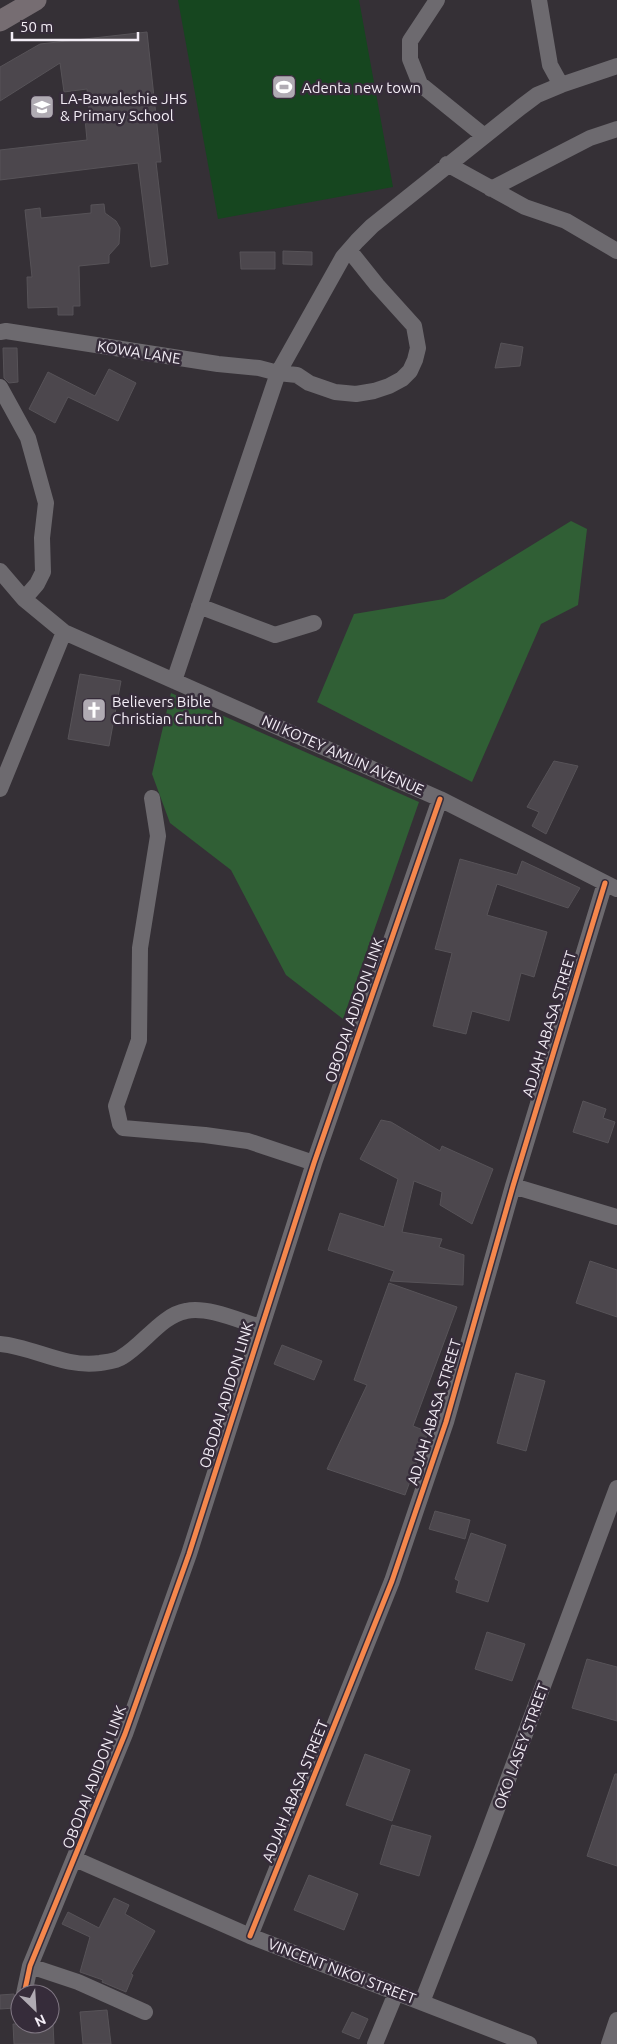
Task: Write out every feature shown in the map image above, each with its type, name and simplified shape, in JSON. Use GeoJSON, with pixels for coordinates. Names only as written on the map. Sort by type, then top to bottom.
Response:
{"type":"FeatureCollection","features":[{"type":"Feature","properties":{"kind":"main road"},"geometry":{"type":"LineString","coordinates":[[0,21],[36,0]]}},
{"type":"Feature","properties":{"kind":"street"},"geometry":{"type":"LineString","coordinates":[[437,0],[410,41],[410,59],[420,84],[483,135]]}},
{"type":"Feature","properties":{"kind":"street"},"geometry":{"type":"LineString","coordinates":[[539,0],[550,65],[561,84]]}},
{"type":"Feature","properties":{"kind":"street"},"geometry":{"type":"LineString","coordinates":[[174,680],[278,373],[296,338],[349,250],[372,226],[447,164],[537,95],[561,84],[617,66]]}},
{"type":"Feature","properties":{"kind":"street"},"geometry":{"type":"LineString","coordinates":[[492,189],[590,138],[617,129]]}},
{"type":"Feature","properties":{"kind":"street"},"geometry":{"type":"LineString","coordinates":[[447,164],[525,207],[566,221],[617,252]]}},
{"type":"Feature","properties":{"kind":"street","name":"KOWA LANE"},"geometry":{"type":"LineString","coordinates":[[0,332],[6,331],[218,364],[259,368],[297,375],[309,383],[335,392],[356,394],[374,391],[402,379],[410,371],[416,360],[418,348],[414,326],[349,250]]}},
{"type":"Feature","properties":{"kind":"street"},"geometry":{"type":"LineString","coordinates":[[0,388],[28,438],[46,503],[42,538],[43,572],[37,584],[12,591]]}},
{"type":"Feature","properties":{"kind":"street","name":"NII KOTEY AMLIN AVENUE"},"geometry":{"type":"LineString","coordinates":[[0,571],[12,591],[64,632],[440,798],[611,886]]}},
{"type":"Feature","properties":{"kind":"street"},"geometry":{"type":"LineString","coordinates":[[199,606],[275,635],[314,623]]}},
{"type":"Feature","properties":{"kind":"street"},"geometry":{"type":"LineString","coordinates":[[0,789],[64,632]]}},
{"type":"Feature","properties":{"kind":"street"},"geometry":{"type":"LineString","coordinates":[[152,798],[158,836],[140,948],[139,1040],[116,1106],[120,1124],[123,1128],[205,1135],[248,1141],[314,1163]]}},
{"type":"Feature","properties":{"kind":"street","name":"OBODAI ADIDON LINK"},"geometry":{"type":"LineString","coordinates":[[26,1984],[30,1966],[125,1734],[189,1554],[314,1163],[440,798]]}},
{"type":"Feature","properties":{"kind":"street","name":"ADJAH ABASA STREET"},"geometry":{"type":"LineString","coordinates":[[250,1936],[392,1580],[446,1422],[513,1186],[611,886]]}},
{"type":"Feature","properties":{"kind":"street"},"geometry":{"type":"LineString","coordinates":[[513,1186],[617,1217]]}},
{"type":"Feature","properties":{"kind":"street"},"geometry":{"type":"LineString","coordinates":[[0,1344],[12,1345],[68,1363],[99,1363],[121,1358],[169,1319],[185,1311],[196,1310],[217,1314],[260,1327]]}},
{"type":"Feature","properties":{"kind":"street","name":"OKO LASEY STREET"},"geometry":{"type":"LineString","coordinates":[[422,2002],[617,1488]]}},
{"type":"Feature","properties":{"kind":"street","name":"VINCENT NIKOI STREET"},"geometry":{"type":"LineString","coordinates":[[75,1859],[250,1936],[529,2044]]}},
{"type":"Feature","properties":{"kind":"street"},"geometry":{"type":"LineString","coordinates":[[30,1966],[78,1982],[145,2012]]}},
{"type":"Feature","properties":{"kind":"street"},"geometry":{"type":"LineString","coordinates":[[375,2044],[396,1993]]}},
{"type":"Feature","properties":{"kind":"street"},"geometry":{"type":"LineString","coordinates":[[609,2044],[617,2020]]}},
{"type":"Feature","properties":{"kind":"green space"},"geometry":{"type":"Polygon","coordinates":[[[178,0],[359,0],[393,187],[218,219],[178,0]]]}},
{"type":"Feature","properties":{"kind":"green space"},"geometry":{"type":"Polygon","coordinates":[[[571,521],[587,529],[578,605],[541,624],[472,782],[317,702],[354,614],[444,599],[571,521]]]}},
{"type":"Feature","properties":{"kind":"green space"},"geometry":{"type":"Polygon","coordinates":[[[171,693],[419,802],[343,1019],[286,975],[231,870],[170,823],[152,774],[171,693]]]}},
{"type":"Feature","properties":{"kind":"building"},"geometry":{"type":"Polygon","coordinates":[[[147,32],[161,162],[156,162],[168,264],[151,267],[138,163],[0,180],[0,150],[87,140],[85,119],[90,118],[87,89],[64,92],[60,63],[0,101],[0,67],[40,44],[147,32]]]}},
{"type":"Feature","properties":{"kind":"building"},"geometry":{"type":"Polygon","coordinates":[[[104,204],[105,213],[116,221],[120,228],[119,244],[109,255],[109,263],[79,266],[80,306],[73,306],[73,315],[58,315],[58,307],[28,308],[27,277],[32,277],[25,210],[40,208],[41,218],[91,213],[91,205],[104,204]]]}},
{"type":"Feature","properties":{"kind":"building"},"geometry":{"type":"Polygon","coordinates":[[[283,251],[312,252],[312,265],[283,264],[283,251]]]}},
{"type":"Feature","properties":{"kind":"building"},"geometry":{"type":"Polygon","coordinates":[[[240,252],[275,252],[275,269],[241,269],[240,252]]]}},
{"type":"Feature","properties":{"kind":"building"},"geometry":{"type":"Polygon","coordinates":[[[501,343],[523,347],[520,366],[495,368],[501,343]]]}},
{"type":"Feature","properties":{"kind":"building"},"geometry":{"type":"Polygon","coordinates":[[[3,348],[17,348],[18,382],[9,383],[4,378],[3,348]]]}},
{"type":"Feature","properties":{"kind":"building"},"geometry":{"type":"Polygon","coordinates":[[[109,369],[136,383],[118,421],[68,397],[55,423],[29,409],[48,372],[95,396],[109,369]]]}},
{"type":"Feature","properties":{"kind":"building","name":"Believers Bible Christian Church"},"geometry":{"type":"Polygon","coordinates":[[[80,674],[121,681],[109,746],[68,739],[80,674]]]}},
{"type":"Feature","properties":{"kind":"building"},"geometry":{"type":"Polygon","coordinates":[[[554,761],[578,766],[546,834],[532,826],[539,812],[527,807],[554,761]]]}},
{"type":"Feature","properties":{"kind":"building"},"geometry":{"type":"Polygon","coordinates":[[[460,859],[517,875],[522,861],[580,888],[568,908],[497,884],[487,915],[547,932],[534,977],[521,973],[509,1021],[472,1011],[466,1034],[433,1026],[452,953],[435,949],[460,859]]]}},
{"type":"Feature","properties":{"kind":"building"},"geometry":{"type":"Polygon","coordinates":[[[583,1101],[606,1109],[603,1118],[615,1122],[608,1143],[573,1132],[583,1101]]]}},
{"type":"Feature","properties":{"kind":"building"},"geometry":{"type":"Polygon","coordinates":[[[381,1120],[391,1122],[440,1151],[442,1146],[493,1169],[472,1224],[440,1205],[442,1192],[414,1181],[402,1232],[442,1239],[439,1247],[464,1255],[463,1285],[390,1281],[394,1271],[328,1250],[340,1213],[384,1227],[398,1179],[360,1159],[381,1120]]]}},
{"type":"Feature","properties":{"kind":"building"},"geometry":{"type":"Polygon","coordinates":[[[590,1261],[617,1270],[617,1317],[576,1303],[590,1261]]]}},
{"type":"Feature","properties":{"kind":"building"},"geometry":{"type":"Polygon","coordinates":[[[389,1283],[457,1307],[413,1426],[428,1432],[405,1495],[327,1469],[367,1385],[354,1380],[389,1283]]]}},
{"type":"Feature","properties":{"kind":"building"},"geometry":{"type":"Polygon","coordinates":[[[282,1345],[322,1361],[314,1380],[274,1364],[282,1345]]]}},
{"type":"Feature","properties":{"kind":"building"},"geometry":{"type":"Polygon","coordinates":[[[516,1373],[545,1381],[526,1451],[497,1443],[516,1373]]]}},
{"type":"Feature","properties":{"kind":"building"},"geometry":{"type":"Polygon","coordinates":[[[435,1511],[470,1520],[465,1539],[429,1529],[435,1511]]]}},
{"type":"Feature","properties":{"kind":"building"},"geometry":{"type":"Polygon","coordinates":[[[471,1533],[506,1545],[488,1602],[456,1592],[459,1581],[455,1579],[471,1533]]]}},
{"type":"Feature","properties":{"kind":"building"},"geometry":{"type":"Polygon","coordinates":[[[487,1632],[525,1644],[512,1681],[475,1669],[487,1632]]]}},
{"type":"Feature","properties":{"kind":"building"},"geometry":{"type":"Polygon","coordinates":[[[587,1659],[617,1667],[617,1721],[572,1708],[587,1659]]]}},
{"type":"Feature","properties":{"kind":"building"},"geometry":{"type":"Polygon","coordinates":[[[365,1754],[410,1770],[392,1821],[346,1805],[365,1754]]]}},
{"type":"Feature","properties":{"kind":"building"},"geometry":{"type":"Polygon","coordinates":[[[615,1774],[617,1774],[617,1866],[587,1856],[615,1774]]]}},
{"type":"Feature","properties":{"kind":"building"},"geometry":{"type":"Polygon","coordinates":[[[392,1825],[431,1836],[419,1876],[380,1864],[392,1825]]]}},
{"type":"Feature","properties":{"kind":"building"},"geometry":{"type":"Polygon","coordinates":[[[309,1875],[358,1894],[344,1930],[294,1910],[309,1875]]]}},
{"type":"Feature","properties":{"kind":"building"},"geometry":{"type":"Polygon","coordinates":[[[114,1898],[129,1905],[125,1914],[155,1931],[131,1974],[133,1975],[126,1992],[102,1982],[103,1980],[80,1972],[90,1937],[62,1924],[68,1912],[99,1928],[114,1898]]]}},
{"type":"Feature","properties":{"kind":"building"},"geometry":{"type":"Polygon","coordinates":[[[10,1994],[10,2008],[0,2009],[0,1995],[10,1994]]]}},
{"type":"Feature","properties":{"kind":"building"},"geometry":{"type":"Polygon","coordinates":[[[107,2010],[111,2044],[83,2044],[80,2012],[107,2010]]]}},
{"type":"Feature","properties":{"kind":"building"},"geometry":{"type":"Polygon","coordinates":[[[352,2012],[368,2019],[359,2039],[342,2032],[352,2012]]]}},
{"type":"Feature","properties":{"kind":"building"},"geometry":{"type":"Polygon","coordinates":[[[14,2034],[54,2034],[54,2044],[14,2044],[14,2034]]]}},
{"type":"Feature","properties":{"kind":"cycle path"},"geometry":{"type":"LineString","coordinates":[[26,1984],[30,1966],[125,1734],[189,1554],[314,1163],[440,799]]}},
{"type":"Feature","properties":{"kind":"cycle path"},"geometry":{"type":"LineString","coordinates":[[250,1936],[392,1581],[446,1422],[513,1186],[605,883]]}},
{"type":"Feature","properties":{"kind":"place","name":"Adenta new town"},"geometry":{"type":"Point","coordinates":[284,87]}},
{"type":"Feature","properties":{"kind":"place","name":"LA-Bawaleshie JHS & Primary School"},"geometry":{"type":"Point","coordinates":[42,107]}},
{"type":"Feature","properties":{"kind":"place","name":"Believers Bible Christian Church"},"geometry":{"type":"Point","coordinates":[94,710]}}]}
